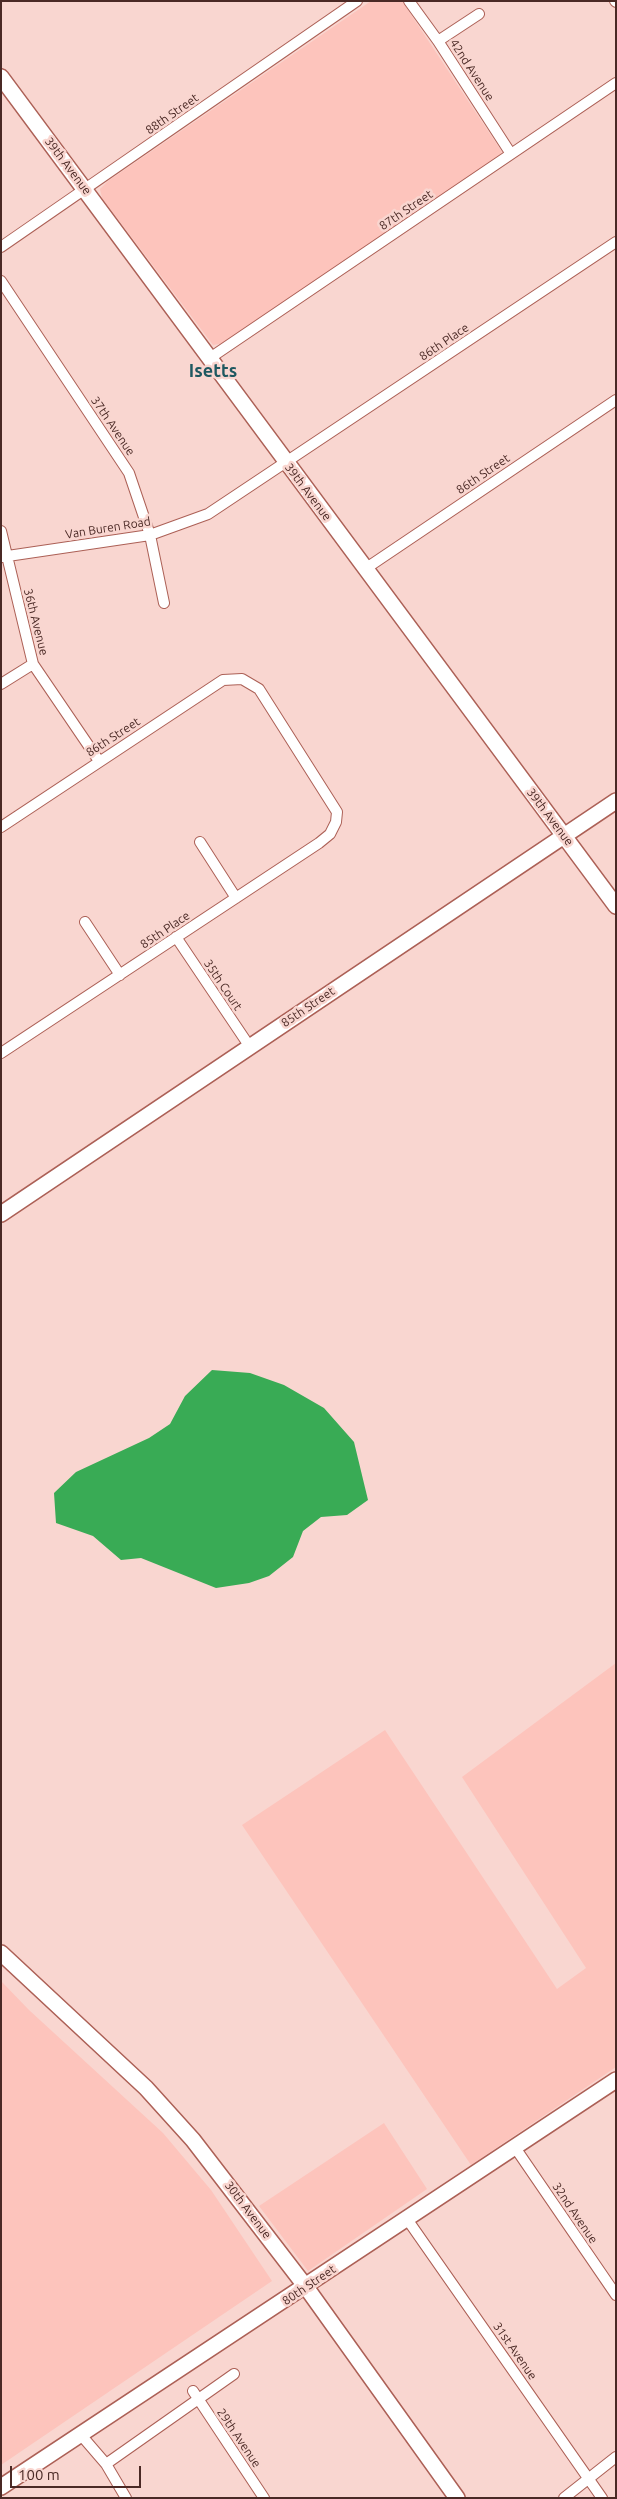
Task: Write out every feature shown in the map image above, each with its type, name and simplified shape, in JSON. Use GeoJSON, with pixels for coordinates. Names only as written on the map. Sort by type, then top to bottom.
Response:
{"type":"FeatureCollection","features":[{"type":"Feature","properties":{"kind":"street","name":"88th Street"},"geometry":{"type":"LineString","coordinates":[[1,246],[357,1]]}},
{"type":"Feature","properties":{"kind":"street","name":"42nd Avenue"},"geometry":{"type":"LineString","coordinates":[[409,1],[438,41],[511,154]]}},
{"type":"Feature","properties":{"kind":"street"},"geometry":{"type":"LineString","coordinates":[[438,41],[480,14]]}},
{"type":"Feature","properties":{"kind":"street","name":"39th Avenue"},"geometry":{"type":"LineString","coordinates":[[1,77],[616,906]]}},
{"type":"Feature","properties":{"kind":"street","name":"87th Street"},"geometry":{"type":"LineString","coordinates":[[210,358],[616,83]]}},
{"type":"Feature","properties":{"kind":"street","name":"86th Place"},"geometry":{"type":"LineString","coordinates":[[286,462],[616,242]]}},
{"type":"Feature","properties":{"kind":"street","name":"37th Avenue"},"geometry":{"type":"LineString","coordinates":[[1,281],[129,473],[150,535],[164,603]]}},
{"type":"Feature","properties":{"kind":"street","name":"86th Street"},"geometry":{"type":"LineString","coordinates":[[365,569],[616,400]]}},
{"type":"Feature","properties":{"kind":"street","name":"Van Buren Road"},"geometry":{"type":"LineString","coordinates":[[4,556],[150,535],[208,514],[286,462]]}},
{"type":"Feature","properties":{"kind":"street","name":"36th Avenue"},"geometry":{"type":"LineString","coordinates":[[1,531],[4,556],[33,664],[99,761]]}},
{"type":"Feature","properties":{"kind":"street"},"geometry":{"type":"LineString","coordinates":[[1,684],[33,664]]}},
{"type":"Feature","properties":{"kind":"street","name":"86th Street"},"geometry":{"type":"LineString","coordinates":[[1,826],[223,680],[242,679],[259,689],[270,705],[333,803],[337,812],[336,822]]}},
{"type":"Feature","properties":{"kind":"street","name":"85th Street"},"geometry":{"type":"LineString","coordinates":[[1,1214],[616,801]]}},
{"type":"Feature","properties":{"kind":"street","name":"85th Place"},"geometry":{"type":"LineString","coordinates":[[3,1049],[120,975],[319,843],[330,834],[336,822]]}},
{"type":"Feature","properties":{"kind":"street"},"geometry":{"type":"LineString","coordinates":[[200,842],[236,898]]}},
{"type":"Feature","properties":{"kind":"street"},"geometry":{"type":"LineString","coordinates":[[85,922],[120,975]]}},
{"type":"Feature","properties":{"kind":"street","name":"35th Court"},"geometry":{"type":"LineString","coordinates":[[176,938],[250,1047]]}},
{"type":"Feature","properties":{"kind":"street","name":"30th Avenue"},"geometry":{"type":"LineString","coordinates":[[1,1954],[146,2088],[193,2140],[306,2287],[457,2498]]}},
{"type":"Feature","properties":{"kind":"street","name":"80th Street"},"geometry":{"type":"LineString","coordinates":[[1,2488],[616,2080]]}},
{"type":"Feature","properties":{"kind":"street","name":"32nd Avenue"},"geometry":{"type":"LineString","coordinates":[[514,2146],[616,2295]]}},
{"type":"Feature","properties":{"kind":"street","name":"31st Avenue"},"geometry":{"type":"LineString","coordinates":[[407,2219],[602,2498]]}},
{"type":"Feature","properties":{"kind":"street"},"geometry":{"type":"LineString","coordinates":[[106,2464],[196,2395],[234,2374]]}},
{"type":"Feature","properties":{"kind":"street","name":"29th Avenue"},"geometry":{"type":"LineString","coordinates":[[196,2395],[264,2498]]}},
{"type":"Feature","properties":{"kind":"street"},"geometry":{"type":"LineString","coordinates":[[81,2435],[106,2464],[123,2497]]}},
{"type":"Feature","properties":{"kind":"street"},"geometry":{"type":"LineString","coordinates":[[564,2498],[616,2456]]}},
{"type":"Feature","properties":{"kind":"shaded area"},"geometry":{"type":"Polygon","coordinates":[[[371,1],[402,1],[502,152],[499,156],[225,343],[213,345],[102,198],[100,189],[108,181],[371,1]]]}},
{"type":"Feature","properties":{"kind":"shaded area"},"geometry":{"type":"Polygon","coordinates":[[[212,1370],[250,1373],[284,1385],[324,1408],[354,1442],[368,1500],[347,1515],[321,1517],[303,1531],[293,1557],[269,1576],[249,1583],[216,1588],[141,1558],[121,1560],[93,1536],[56,1523],[54,1493],[76,1472],[149,1438],[170,1424],[185,1396],[212,1370]]]}},
{"type":"Feature","properties":{"kind":"shaded area"},"geometry":{"type":"Polygon","coordinates":[[[616,1663],[616,2067],[471,2165],[242,1825],[385,1730],[557,1989],[586,1968],[462,1777],[616,1663]]]}},
{"type":"Feature","properties":{"kind":"shaded area"},"geometry":{"type":"Polygon","coordinates":[[[1,1981],[29,2010],[163,2133],[211,2190],[272,2281],[1,2465],[1,1981]]]}},
{"type":"Feature","properties":{"kind":"shaded area"},"geometry":{"type":"Polygon","coordinates":[[[384,2123],[427,2189],[308,2271],[259,2206],[384,2123]]]}},
{"type":"Feature","properties":{"kind":"district","name":"Isetts"},"geometry":{"type":"Point","coordinates":[213,371]}}]}
